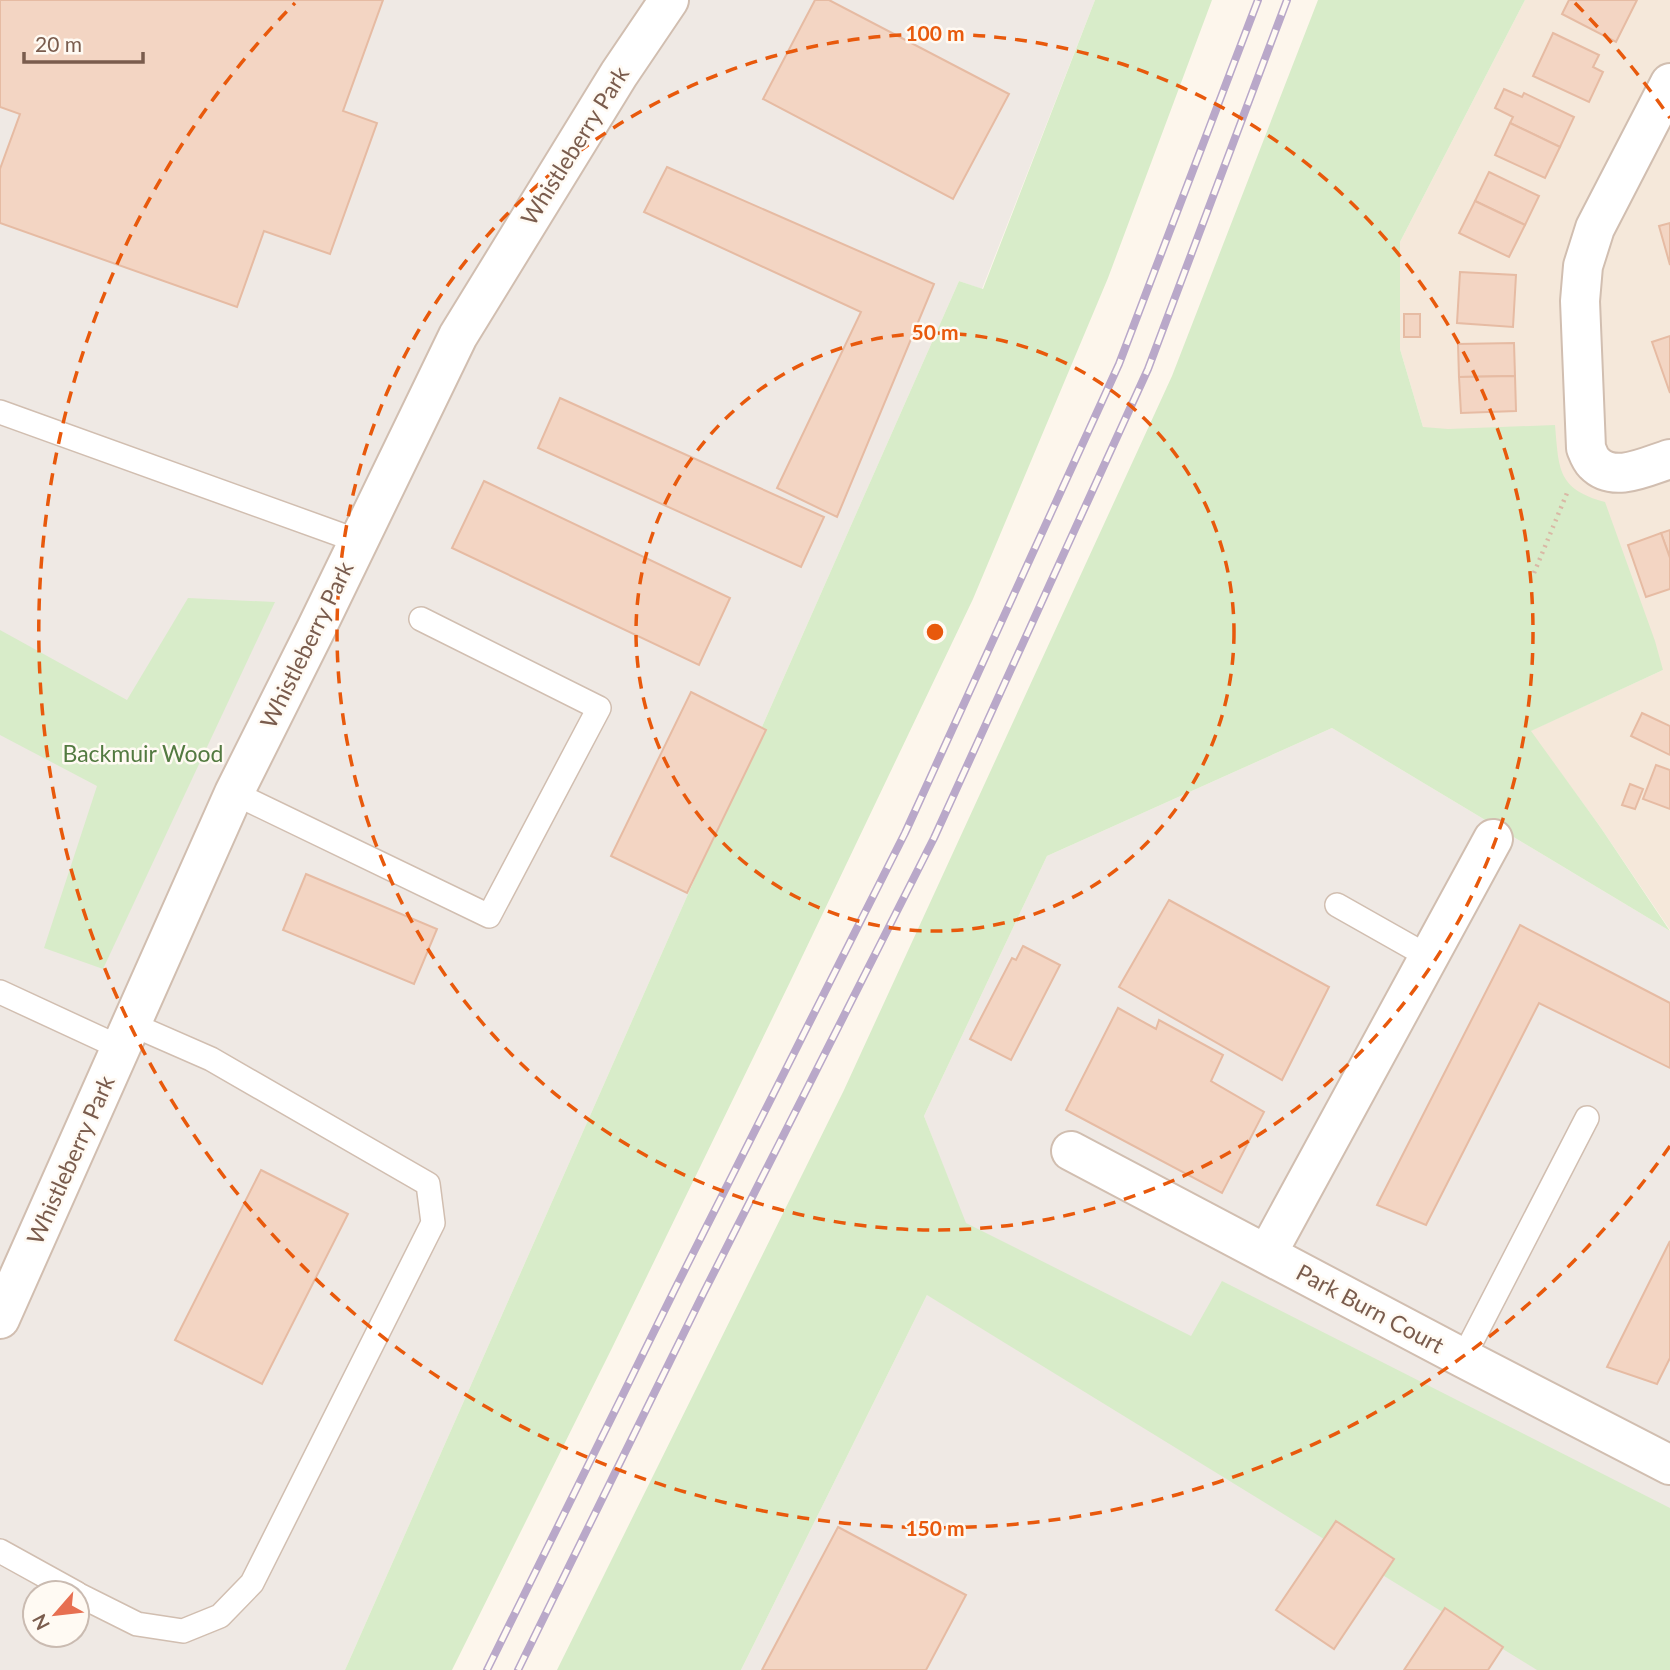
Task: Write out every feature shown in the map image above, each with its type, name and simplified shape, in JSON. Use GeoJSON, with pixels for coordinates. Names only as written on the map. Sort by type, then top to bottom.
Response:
{"type":"FeatureCollection","features":[{"type":"Feature","properties":{"kind":"street","name":"Whistleberry Park"},"geometry":{"type":"LineString","coordinates":[[0,1319],[234,793],[458,336],[619,74],[669,0]]}},
{"type":"Feature","properties":{"kind":"street"},"geometry":{"type":"LineString","coordinates":[[1670,83],[1595,228],[1583,266],[1580,301],[1586,448],[1593,462],[1606,472],[1623,473],[1670,459]]}},
{"type":"Feature","properties":{"kind":"street"},"geometry":{"type":"LineString","coordinates":[[1267,1254],[1493,839]]}},
{"type":"Feature","properties":{"kind":"street","name":"Park Burn Court"},"geometry":{"type":"LineString","coordinates":[[1071,1151],[1670,1465]]}},
{"type":"Feature","properties":{"kind":"lane"},"geometry":{"type":"LineString","coordinates":[[0,412],[358,541]]}},
{"type":"Feature","properties":{"kind":"lane"},"geometry":{"type":"LineString","coordinates":[[234,793],[489,916],[599,708],[421,619]]}},
{"type":"Feature","properties":{"kind":"lane"},"geometry":{"type":"LineString","coordinates":[[1337,905],[1430,957]]}},
{"type":"Feature","properties":{"kind":"lane"},"geometry":{"type":"LineString","coordinates":[[0,992],[126,1036],[211,1059],[428,1184],[432,1223],[252,1583],[220,1616],[183,1631],[137,1624],[91,1601]]}},
{"type":"Feature","properties":{"kind":"lane"},"geometry":{"type":"LineString","coordinates":[[1463,1358],[1587,1118]]}},
{"type":"Feature","properties":{"kind":"lane"},"geometry":{"type":"LineString","coordinates":[[0,1551],[51,1579]]}},
{"type":"Feature","properties":{"kind":"path"},"geometry":{"type":"LineString","coordinates":[[1534,573],[1586,448]]}},
{"type":"Feature","properties":{"kind":"shaded area"},"geometry":{"type":"Polygon","coordinates":[[[0,0],[1095,0],[982,289],[959,281],[345,1670],[0,1670],[0,0]]]}},
{"type":"Feature","properties":{"kind":"shaded area"},"geometry":{"type":"Polygon","coordinates":[[[1525,0],[1670,0],[1670,930],[1601,828],[1530,731],[1663,670],[1423,427],[1400,349],[1400,242],[1525,0]]]}},
{"type":"Feature","properties":{"kind":"shaded area"},"geometry":{"type":"Polygon","coordinates":[[[1332,728],[1670,931],[1670,1670],[741,1670],[965,1223],[924,1116],[1047,856],[1332,728]]]}},
{"type":"Feature","properties":{"kind":"green space"},"geometry":{"type":"Polygon","coordinates":[[[1095,0],[1212,0],[1108,278],[973,599],[612,1348],[452,1670],[345,1670],[959,281],[983,289],[1095,0]]]}},
{"type":"Feature","properties":{"kind":"green space"},"geometry":{"type":"Polygon","coordinates":[[[1318,0],[1525,0],[1400,242],[1400,349],[1423,427],[1448,429],[1555,425],[1563,475],[1577,491],[1605,502],[1663,670],[1531,731],[1601,828],[1670,931],[1332,728],[1047,856],[924,1116],[966,1223],[1191,1336],[1222,1281],[1670,1508],[1670,1670],[1537,1670],[927,1295],[741,1670],[557,1670],[844,1090],[1172,376],[1318,0]]]}},
{"type":"Feature","properties":{"kind":"green space","name":"Backmuir Wood"},"geometry":{"type":"Polygon","coordinates":[[[188,598],[275,602],[103,969],[44,948],[97,786],[0,735],[0,630],[127,700],[188,598]]]}},
{"type":"Feature","properties":{"kind":"building"},"geometry":{"type":"Polygon","coordinates":[[[0,0],[383,0],[343,111],[377,123],[330,254],[264,231],[237,307],[0,223],[0,169],[20,114],[0,107],[0,0]]]}},
{"type":"Feature","properties":{"kind":"building"},"geometry":{"type":"Polygon","coordinates":[[[815,0],[829,0],[1009,94],[953,199],[763,99],[815,0]]]}},
{"type":"Feature","properties":{"kind":"building"},"geometry":{"type":"Polygon","coordinates":[[[1569,0],[1637,0],[1616,42],[1562,14],[1569,0]]]}},
{"type":"Feature","properties":{"kind":"building"},"geometry":{"type":"Polygon","coordinates":[[[1553,33],[1599,55],[1593,67],[1603,72],[1589,102],[1533,76],[1553,33]]]}},
{"type":"Feature","properties":{"kind":"building"},"geometry":{"type":"Polygon","coordinates":[[[1504,89],[1522,97],[1524,93],[1574,117],[1560,147],[1510,123],[1513,117],[1495,108],[1504,89]]]}},
{"type":"Feature","properties":{"kind":"building"},"geometry":{"type":"Polygon","coordinates":[[[1510,123],[1560,147],[1545,178],[1495,155],[1510,123]]]}},
{"type":"Feature","properties":{"kind":"building"},"geometry":{"type":"Polygon","coordinates":[[[667,167],[934,284],[837,517],[777,488],[861,312],[644,212],[667,167]]]}},
{"type":"Feature","properties":{"kind":"building"},"geometry":{"type":"Polygon","coordinates":[[[1489,172],[1539,196],[1525,225],[1475,201],[1489,172]]]}},
{"type":"Feature","properties":{"kind":"building"},"geometry":{"type":"Polygon","coordinates":[[[1475,201],[1525,225],[1509,257],[1459,233],[1475,201]]]}},
{"type":"Feature","properties":{"kind":"building"},"geometry":{"type":"Polygon","coordinates":[[[1670,223],[1670,265],[1659,226],[1670,223]]]}},
{"type":"Feature","properties":{"kind":"building"},"geometry":{"type":"Polygon","coordinates":[[[1460,272],[1516,275],[1513,327],[1457,323],[1460,272]]]}},
{"type":"Feature","properties":{"kind":"building"},"geometry":{"type":"Polygon","coordinates":[[[1404,314],[1420,314],[1420,337],[1404,337],[1404,314]]]}},
{"type":"Feature","properties":{"kind":"building"},"geometry":{"type":"Polygon","coordinates":[[[1670,336],[1670,393],[1652,342],[1670,336]]]}},
{"type":"Feature","properties":{"kind":"building"},"geometry":{"type":"Polygon","coordinates":[[[1514,343],[1515,376],[1459,377],[1458,344],[1514,343]]]}},
{"type":"Feature","properties":{"kind":"building"},"geometry":{"type":"Polygon","coordinates":[[[1515,376],[1516,411],[1461,413],[1459,377],[1515,376]]]}},
{"type":"Feature","properties":{"kind":"building"},"geometry":{"type":"Polygon","coordinates":[[[560,398],[824,517],[801,567],[538,448],[560,398]]]}},
{"type":"Feature","properties":{"kind":"building"},"geometry":{"type":"Polygon","coordinates":[[[484,481],[730,598],[699,665],[452,548],[484,481]]]}},
{"type":"Feature","properties":{"kind":"building"},"geometry":{"type":"Polygon","coordinates":[[[1670,530],[1670,558],[1661,533],[1670,530]]]}},
{"type":"Feature","properties":{"kind":"building"},"geometry":{"type":"Polygon","coordinates":[[[1661,533],[1670,558],[1670,589],[1646,597],[1628,545],[1661,533]]]}},
{"type":"Feature","properties":{"kind":"building"},"geometry":{"type":"Polygon","coordinates":[[[691,692],[766,730],[687,893],[611,856],[691,692]]]}},
{"type":"Feature","properties":{"kind":"building"},"geometry":{"type":"Polygon","coordinates":[[[1642,713],[1670,726],[1670,755],[1631,736],[1642,713]]]}},
{"type":"Feature","properties":{"kind":"building"},"geometry":{"type":"Polygon","coordinates":[[[1656,765],[1670,770],[1670,809],[1643,799],[1656,765]]]}},
{"type":"Feature","properties":{"kind":"building"},"geometry":{"type":"Polygon","coordinates":[[[1630,784],[1643,789],[1635,809],[1622,805],[1630,784]]]}},
{"type":"Feature","properties":{"kind":"building"},"geometry":{"type":"Polygon","coordinates":[[[306,874],[437,929],[414,984],[283,930],[306,874]]]}},
{"type":"Feature","properties":{"kind":"building"},"geometry":{"type":"Polygon","coordinates":[[[1169,900],[1329,987],[1282,1080],[1119,987],[1169,900]]]}},
{"type":"Feature","properties":{"kind":"building"},"geometry":{"type":"Polygon","coordinates":[[[1520,925],[1670,1003],[1670,1068],[1539,1003],[1426,1225],[1377,1205],[1520,925]]]}},
{"type":"Feature","properties":{"kind":"building"},"geometry":{"type":"Polygon","coordinates":[[[1023,946],[1060,965],[1011,1060],[970,1039],[1012,958],[1016,960],[1023,946]]]}},
{"type":"Feature","properties":{"kind":"building"},"geometry":{"type":"Polygon","coordinates":[[[1118,1008],[1156,1029],[1159,1020],[1223,1055],[1211,1081],[1264,1112],[1222,1193],[1066,1110],[1118,1008]]]}},
{"type":"Feature","properties":{"kind":"building"},"geometry":{"type":"Polygon","coordinates":[[[261,1170],[348,1214],[262,1384],[175,1340],[261,1170]]]}},
{"type":"Feature","properties":{"kind":"building"},"geometry":{"type":"Polygon","coordinates":[[[1670,1241],[1670,1358],[1657,1384],[1607,1367],[1670,1241]]]}},
{"type":"Feature","properties":{"kind":"building"},"geometry":{"type":"Polygon","coordinates":[[[1336,1521],[1394,1559],[1334,1649],[1276,1610],[1336,1521]]]}},
{"type":"Feature","properties":{"kind":"building"},"geometry":{"type":"Polygon","coordinates":[[[838,1527],[966,1595],[926,1670],[762,1670],[838,1527]]]}},
{"type":"Feature","properties":{"kind":"building"},"geometry":{"type":"Polygon","coordinates":[[[1445,1608],[1503,1647],[1488,1670],[1404,1670],[1445,1608]]]}},
{"type":"Feature","properties":{"kind":"railway"},"geometry":{"type":"LineString","coordinates":[[487,1670],[905,833],[1119,364],[1258,0]]}},
{"type":"Feature","properties":{"kind":"railway"},"geometry":{"type":"LineString","coordinates":[[518,1670],[703,1294],[934,838],[1148,369],[1287,0]]}}]}
